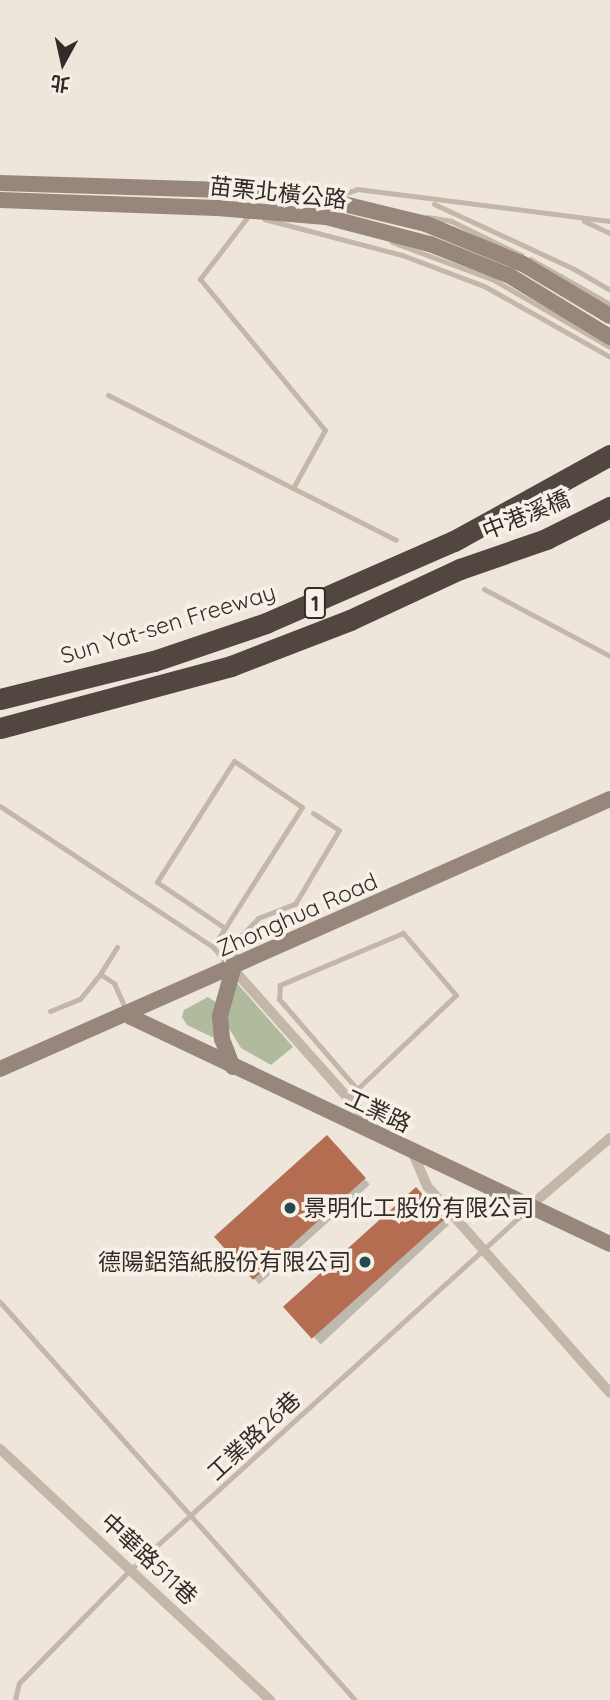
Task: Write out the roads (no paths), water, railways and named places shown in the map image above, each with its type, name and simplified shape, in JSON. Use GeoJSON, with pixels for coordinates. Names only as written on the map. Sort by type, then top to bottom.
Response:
{"type":"FeatureCollection","features":[{"type":"Feature","properties":{"kind":"highway","name":"Sun Yat-sen Freeway"},"geometry":{"type":"LineString","coordinates":[[0,699],[154,660],[266,623],[453,541],[610,455]]}},
{"type":"Feature","properties":{"kind":"highway","name":"中港溪橋"},"geometry":{"type":"LineString","coordinates":[[0,728],[232,666],[350,620],[460,569],[546,539],[610,507]]}},
{"type":"Feature","properties":{"kind":"street","name":"苗栗北橫公路"},"geometry":{"type":"LineString","coordinates":[[0,183],[217,189],[323,199],[426,224],[523,264],[610,316]]}},
{"type":"Feature","properties":{"kind":"street"},"geometry":{"type":"LineString","coordinates":[[217,189],[217,208]]}},
{"type":"Feature","properties":{"kind":"street","name":"苗栗北橫公路"},"geometry":{"type":"LineString","coordinates":[[0,200],[217,208],[326,217],[430,244],[510,276],[610,337]]}},
{"type":"Feature","properties":{"kind":"street","name":"Zhonghua Road"},"geometry":{"type":"LineString","coordinates":[[0,1069],[233,970],[610,799]]}},
{"type":"Feature","properties":{"kind":"street"},"geometry":{"type":"LineString","coordinates":[[233,970],[220,1016],[222,1039],[233,1067]]}},
{"type":"Feature","properties":{"kind":"street"},"geometry":{"type":"LineString","coordinates":[[233,970],[363,1115],[362,1129]]}},
{"type":"Feature","properties":{"kind":"street","name":"工業路"},"geometry":{"type":"LineString","coordinates":[[129,1016],[362,1129],[610,1244]]}},
{"type":"Feature","properties":{"kind":"street"},"geometry":{"type":"LineString","coordinates":[[530,1206],[610,1138]]}},
{"type":"Feature","properties":{"kind":"street"},"geometry":{"type":"LineString","coordinates":[[413,1153],[426,1186],[610,1393]]}},
{"type":"Feature","properties":{"kind":"street","name":"中華路511巷"},"geometry":{"type":"LineString","coordinates":[[0,1449],[270,1700]]}},
{"type":"Feature","properties":{"kind":"lane"},"geometry":{"type":"LineString","coordinates":[[323,199],[357,189],[428,201],[610,221]]}},
{"type":"Feature","properties":{"kind":"lane"},"geometry":{"type":"LineString","coordinates":[[323,199],[451,221],[610,304]]}},
{"type":"Feature","properties":{"kind":"lane"},"geometry":{"type":"LineString","coordinates":[[428,201],[574,269],[610,290]]}},
{"type":"Feature","properties":{"kind":"lane"},"geometry":{"type":"LineString","coordinates":[[217,208],[390,252],[484,286],[610,357]]}},
{"type":"Feature","properties":{"kind":"lane"},"geometry":{"type":"LineString","coordinates":[[248,215],[200,279],[325,430],[293,488]]}},
{"type":"Feature","properties":{"kind":"lane"},"geometry":{"type":"LineString","coordinates":[[326,217],[494,280],[610,347]]}},
{"type":"Feature","properties":{"kind":"lane"},"geometry":{"type":"LineString","coordinates":[[580,219],[610,233]]}},
{"type":"Feature","properties":{"kind":"lane"},"geometry":{"type":"LineString","coordinates":[[108,395],[396,540]]}},
{"type":"Feature","properties":{"kind":"lane"},"geometry":{"type":"LineString","coordinates":[[484,589],[610,656]]}},
{"type":"Feature","properties":{"kind":"lane"},"geometry":{"type":"LineString","coordinates":[[213,947],[302,807],[234,761],[157,882],[225,928]]}},
{"type":"Feature","properties":{"kind":"lane"},"geometry":{"type":"LineString","coordinates":[[0,806],[213,947],[233,970]]}},
{"type":"Feature","properties":{"kind":"lane"},"geometry":{"type":"LineString","coordinates":[[233,970],[238,939],[258,918],[295,904],[339,830],[313,813]]}},
{"type":"Feature","properties":{"kind":"lane"},"geometry":{"type":"LineString","coordinates":[[348,1098],[456,995],[403,933],[280,985],[279,999],[357,1089]]}},
{"type":"Feature","properties":{"kind":"lane"},"geometry":{"type":"LineString","coordinates":[[50,1011],[80,999],[117,947]]}},
{"type":"Feature","properties":{"kind":"lane"},"geometry":{"type":"LineString","coordinates":[[100,974],[114,983],[129,1016]]}},
{"type":"Feature","properties":{"kind":"lane","name":"工業路26巷"},"geometry":{"type":"LineString","coordinates":[[15,1700],[19,1683],[130,1570],[190,1520],[530,1206]]}},
{"type":"Feature","properties":{"kind":"lane"},"geometry":{"type":"LineString","coordinates":[[0,1302],[190,1520],[355,1700]]}},
{"type":"Feature","properties":{"kind":"place","name":"景明化工股份有限公司"},"geometry":{"type":"Point","coordinates":[290,1208]}},
{"type":"Feature","properties":{"kind":"place","name":"德陽鋁箔紙股份有限公司"},"geometry":{"type":"Point","coordinates":[365,1262]}}]}
